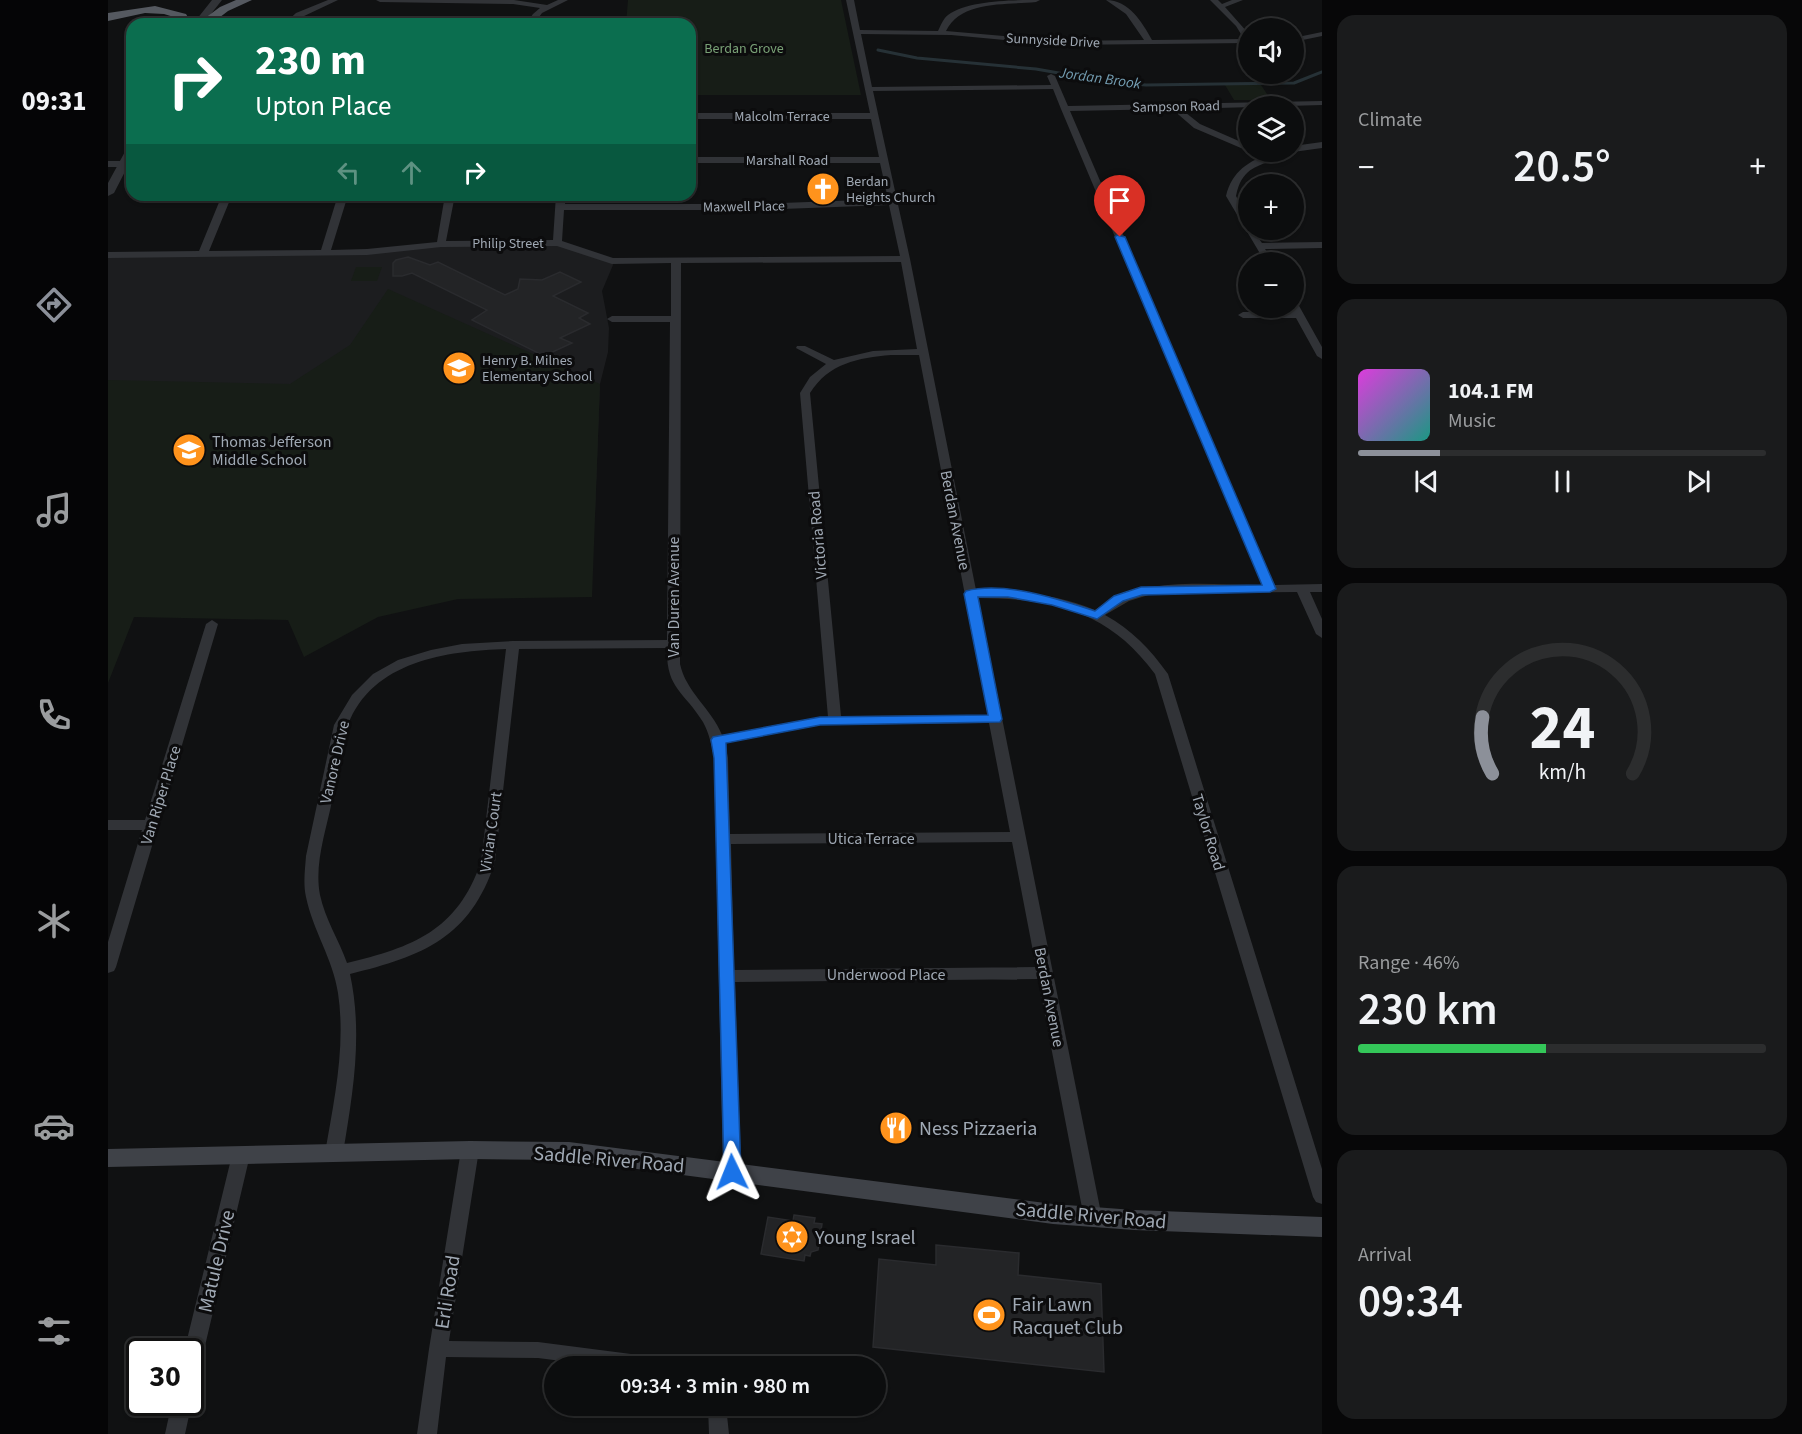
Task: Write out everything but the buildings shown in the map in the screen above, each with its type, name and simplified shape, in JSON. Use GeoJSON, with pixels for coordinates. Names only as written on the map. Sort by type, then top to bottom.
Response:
{"type":"FeatureCollection","features":[{"type":"Feature","properties":{"kind":"highway"},"geometry":{"type":"LineString","coordinates":[[108,6],[127,0]]}},
{"type":"Feature","properties":{"kind":"highway"},"geometry":{"type":"LineString","coordinates":[[108,15],[149,0]]}},
{"type":"Feature","properties":{"kind":"highway"},"geometry":{"type":"LineString","coordinates":[[211,18],[224,9],[246,0]]}},
{"type":"Feature","properties":{"kind":"highway"},"geometry":{"type":"LineString","coordinates":[[108,15],[143,10],[167,11],[183,18]]}},
{"type":"Feature","properties":{"kind":"main road","name":"Saddle River Road"},"geometry":{"type":"LineString","coordinates":[[108,1158],[470,1150],[569,1151],[1093,1218],[1322,1227]]}},
{"type":"Feature","properties":{"kind":"street"},"geometry":{"type":"LineString","coordinates":[[203,18],[217,0]]}},
{"type":"Feature","properties":{"kind":"street"},"geometry":{"type":"LineString","coordinates":[[295,18],[334,0]]}},
{"type":"Feature","properties":{"kind":"street"},"geometry":{"type":"LineString","coordinates":[[380,0],[513,2],[548,7]]}},
{"type":"Feature","properties":{"kind":"street"},"geometry":{"type":"LineString","coordinates":[[533,18],[534,15],[564,0]]}},
{"type":"Feature","properties":{"kind":"street","name":"Berdan Avenue"},"geometry":{"type":"LineString","coordinates":[[850,0],[923,352],[1093,1218]]}},
{"type":"Feature","properties":{"kind":"street"},"geometry":{"type":"LineString","coordinates":[[941,32],[950,17],[960,11],[977,6],[1036,0]]}},
{"type":"Feature","properties":{"kind":"street"},"geometry":{"type":"LineString","coordinates":[[1110,0],[1126,9],[1137,19],[1150,43]]}},
{"type":"Feature","properties":{"kind":"street"},"geometry":{"type":"LineString","coordinates":[[1214,0],[1238,24]]}},
{"type":"Feature","properties":{"kind":"street"},"geometry":{"type":"LineString","coordinates":[[1222,6],[1239,0]]}},
{"type":"Feature","properties":{"kind":"street","name":"Sunnyside Drive"},"geometry":{"type":"LineString","coordinates":[[858,32],[941,32],[1060,43],[1238,40]]}},
{"type":"Feature","properties":{"kind":"street"},"geometry":{"type":"LineString","coordinates":[[1304,38],[1322,34]]}},
{"type":"Feature","properties":{"kind":"street"},"geometry":{"type":"LineString","coordinates":[[1051,76],[1270,589]]}},
{"type":"Feature","properties":{"kind":"street"},"geometry":{"type":"LineString","coordinates":[[869,89],[1056,87]]}},
{"type":"Feature","properties":{"kind":"street","name":"Sampson Road"},"geometry":{"type":"LineString","coordinates":[[1065,109],[1322,103]]}},
{"type":"Feature","properties":{"kind":"street"},"geometry":{"type":"LineString","coordinates":[[1174,106],[1179,114],[1191,122],[1238,143]]}},
{"type":"Feature","properties":{"kind":"street","name":"Malcolm Terrace"},"geometry":{"type":"LineString","coordinates":[[696,116],[875,116]]}},
{"type":"Feature","properties":{"kind":"street"},"geometry":{"type":"LineString","coordinates":[[1304,147],[1322,145]]}},
{"type":"Feature","properties":{"kind":"street"},"geometry":{"type":"LineString","coordinates":[[108,193],[126,160]]}},
{"type":"Feature","properties":{"kind":"street","name":"Marshall Road"},"geometry":{"type":"LineString","coordinates":[[696,160],[884,160]]}},
{"type":"Feature","properties":{"kind":"street"},"geometry":{"type":"LineString","coordinates":[[1241,174],[1256,162]]}},
{"type":"Feature","properties":{"kind":"street"},"geometry":{"type":"LineString","coordinates":[[108,164],[124,164]]}},
{"type":"Feature","properties":{"kind":"street"},"geometry":{"type":"LineString","coordinates":[[1238,177],[1232,187],[1231,196],[1238,208]]}},
{"type":"Feature","properties":{"kind":"street"},"geometry":{"type":"LineString","coordinates":[[203,254],[225,201]]}},
{"type":"Feature","properties":{"kind":"street"},"geometry":{"type":"LineString","coordinates":[[325,253],[341,201]]}},
{"type":"Feature","properties":{"kind":"street"},"geometry":{"type":"LineString","coordinates":[[441,244],[449,201]]}},
{"type":"Feature","properties":{"kind":"street"},"geometry":{"type":"LineString","coordinates":[[557,243],[560,201]]}},
{"type":"Feature","properties":{"kind":"street","name":"Maxwell Place"},"geometry":{"type":"LineString","coordinates":[[560,207],[754,207],[892,202]]}},
{"type":"Feature","properties":{"kind":"street"},"geometry":{"type":"LineString","coordinates":[[1256,240],[1263,252]]}},
{"type":"Feature","properties":{"kind":"street","name":"Philip Street"},"geometry":{"type":"LineString","coordinates":[[108,255],[382,252],[441,244],[557,243],[612,261],[904,259]]}},
{"type":"Feature","properties":{"kind":"street"},"geometry":{"type":"LineString","coordinates":[[1260,246],[1322,245]]}},
{"type":"Feature","properties":{"kind":"street","name":"Van Duren Avenue"},"geometry":{"type":"LineString","coordinates":[[676,261],[673,644],[675,676],[682,690],[705,716],[718,740],[721,758],[732,1172]]}},
{"type":"Feature","properties":{"kind":"street"},"geometry":{"type":"LineString","coordinates":[[1301,318],[1322,356]]}},
{"type":"Feature","properties":{"kind":"street"},"geometry":{"type":"LineString","coordinates":[[612,319],[675,319]]}},
{"type":"Feature","properties":{"kind":"street"},"geometry":{"type":"LineString","coordinates":[[801,348],[834,364]]}},
{"type":"Feature","properties":{"kind":"street","name":"Victoria Road"},"geometry":{"type":"LineString","coordinates":[[835,720],[804,402],[808,385],[834,364],[876,353],[923,352]]}},
{"type":"Feature","properties":{"kind":"street"},"geometry":{"type":"LineString","coordinates":[[1302,588],[1322,634]]}},
{"type":"Feature","properties":{"kind":"street"},"geometry":{"type":"LineString","coordinates":[[1097,615],[1118,599],[1141,591],[1322,588]]}},
{"type":"Feature","properties":{"kind":"street","name":"Taylor Road"},"geometry":{"type":"LineString","coordinates":[[971,594],[1008,593],[1055,602],[1097,615],[1136,641],[1149,655],[1161,674],[1322,1197]]}},
{"type":"Feature","properties":{"kind":"street","name":"Van Riper Place"},"geometry":{"type":"LineString","coordinates":[[108,967],[212,624]]}},
{"type":"Feature","properties":{"kind":"street","name":"Vanore Drive"},"geometry":{"type":"LineString","coordinates":[[334,1153],[350,1048],[346,995],[341,970],[313,898],[311,877],[313,856],[341,725],[347,710],[368,685],[404,663],[446,649],[465,646],[673,644]]}},
{"type":"Feature","properties":{"kind":"street","name":"Vivian Court"},"geometry":{"type":"LineString","coordinates":[[341,970],[395,956],[419,946],[453,922],[478,893],[488,862],[513,645]]}},
{"type":"Feature","properties":{"kind":"street"},"geometry":{"type":"LineString","coordinates":[[718,740],[835,720],[995,719]]}},
{"type":"Feature","properties":{"kind":"street"},"geometry":{"type":"LineString","coordinates":[[108,825],[151,825]]}},
{"type":"Feature","properties":{"kind":"street","name":"Utica Terrace"},"geometry":{"type":"LineString","coordinates":[[723,839],[1018,837]]}},
{"type":"Feature","properties":{"kind":"street","name":"Underwood Place"},"geometry":{"type":"LineString","coordinates":[[727,976],[1045,973]]}},
{"type":"Feature","properties":{"kind":"street","name":"Erli Road"},"geometry":{"type":"LineString","coordinates":[[427,1434],[438,1349],[470,1150]]}},
{"type":"Feature","properties":{"kind":"street","name":"Matule Drive"},"geometry":{"type":"LineString","coordinates":[[197,1338],[241,1155]]}},
{"type":"Feature","properties":{"kind":"street"},"geometry":{"type":"LineString","coordinates":[[438,1349],[538,1350],[584,1356]]}},
{"type":"Feature","properties":{"kind":"street"},"geometry":{"type":"LineString","coordinates":[[175,1434],[179,1416]]}},
{"type":"Feature","properties":{"kind":"street"},"geometry":{"type":"LineString","coordinates":[[718,1416],[719,1434]]}},
{"type":"Feature","properties":{"kind":"shaded area"},"geometry":{"type":"Polygon","coordinates":[[[557,243],[612,261],[613,265],[602,291],[609,328],[608,352],[600,384],[595,514],[108,519],[108,255],[382,252],[441,244],[557,243]]]}},
{"type":"Feature","properties":{"kind":"green space","name":"Berdan Grove"},"geometry":{"type":"Polygon","coordinates":[[[628,0],[841,0],[861,95],[696,95],[696,18],[626,18],[628,0]]]}},
{"type":"Feature","properties":{"kind":"green space"},"geometry":{"type":"Polygon","coordinates":[[[1225,85],[1261,85],[1268,96],[1238,96],[1238,100],[1234,100],[1225,85]]]}},
{"type":"Feature","properties":{"kind":"green space"},"geometry":{"type":"Polygon","coordinates":[[[356,267],[382,267],[377,281],[351,281],[356,267]]]}},
{"type":"Feature","properties":{"kind":"green space"},"geometry":{"type":"Polygon","coordinates":[[[388,289],[600,384],[592,597],[458,599],[378,617],[304,657],[288,620],[134,617],[108,683],[108,380],[290,384],[350,345],[388,289]]]}},
{"type":"Feature","properties":{"kind":"waterway","name":"Jordan Brook"},"geometry":{"type":"LineString","coordinates":[[878,50],[917,58],[1036,69],[1110,82],[1146,85],[1294,83],[1322,72]]}},
{"type":"Feature","properties":{"kind":"place","name":"Berdan Heights Church"},"geometry":{"type":"Point","coordinates":[823,189]}},
{"type":"Feature","properties":{"kind":"place","name":"Henry B. Milnes Elementary School"},"geometry":{"type":"Point","coordinates":[459,368]}},
{"type":"Feature","properties":{"kind":"place","name":"Thomas Jefferson Middle School"},"geometry":{"type":"Point","coordinates":[189,450]}},
{"type":"Feature","properties":{"kind":"place","name":"Ness Pizzaeria"},"geometry":{"type":"Point","coordinates":[896,1128]}},
{"type":"Feature","properties":{"kind":"place","name":"Young Israel"},"geometry":{"type":"Point","coordinates":[792,1237]}},
{"type":"Feature","properties":{"kind":"place","name":"Fair Lawn Racquet Club"},"geometry":{"type":"Point","coordinates":[989,1315]}},
{"type":"Feature","properties":{"kind":"route"},"geometry":{"type":"LineString","coordinates":[[732,1172],[721,758],[718,740],[820,721],[995,719],[971,594],[1008,593],[1055,602],[1097,615],[1118,599],[1141,591],[1270,589],[1120,237]]}}]}
